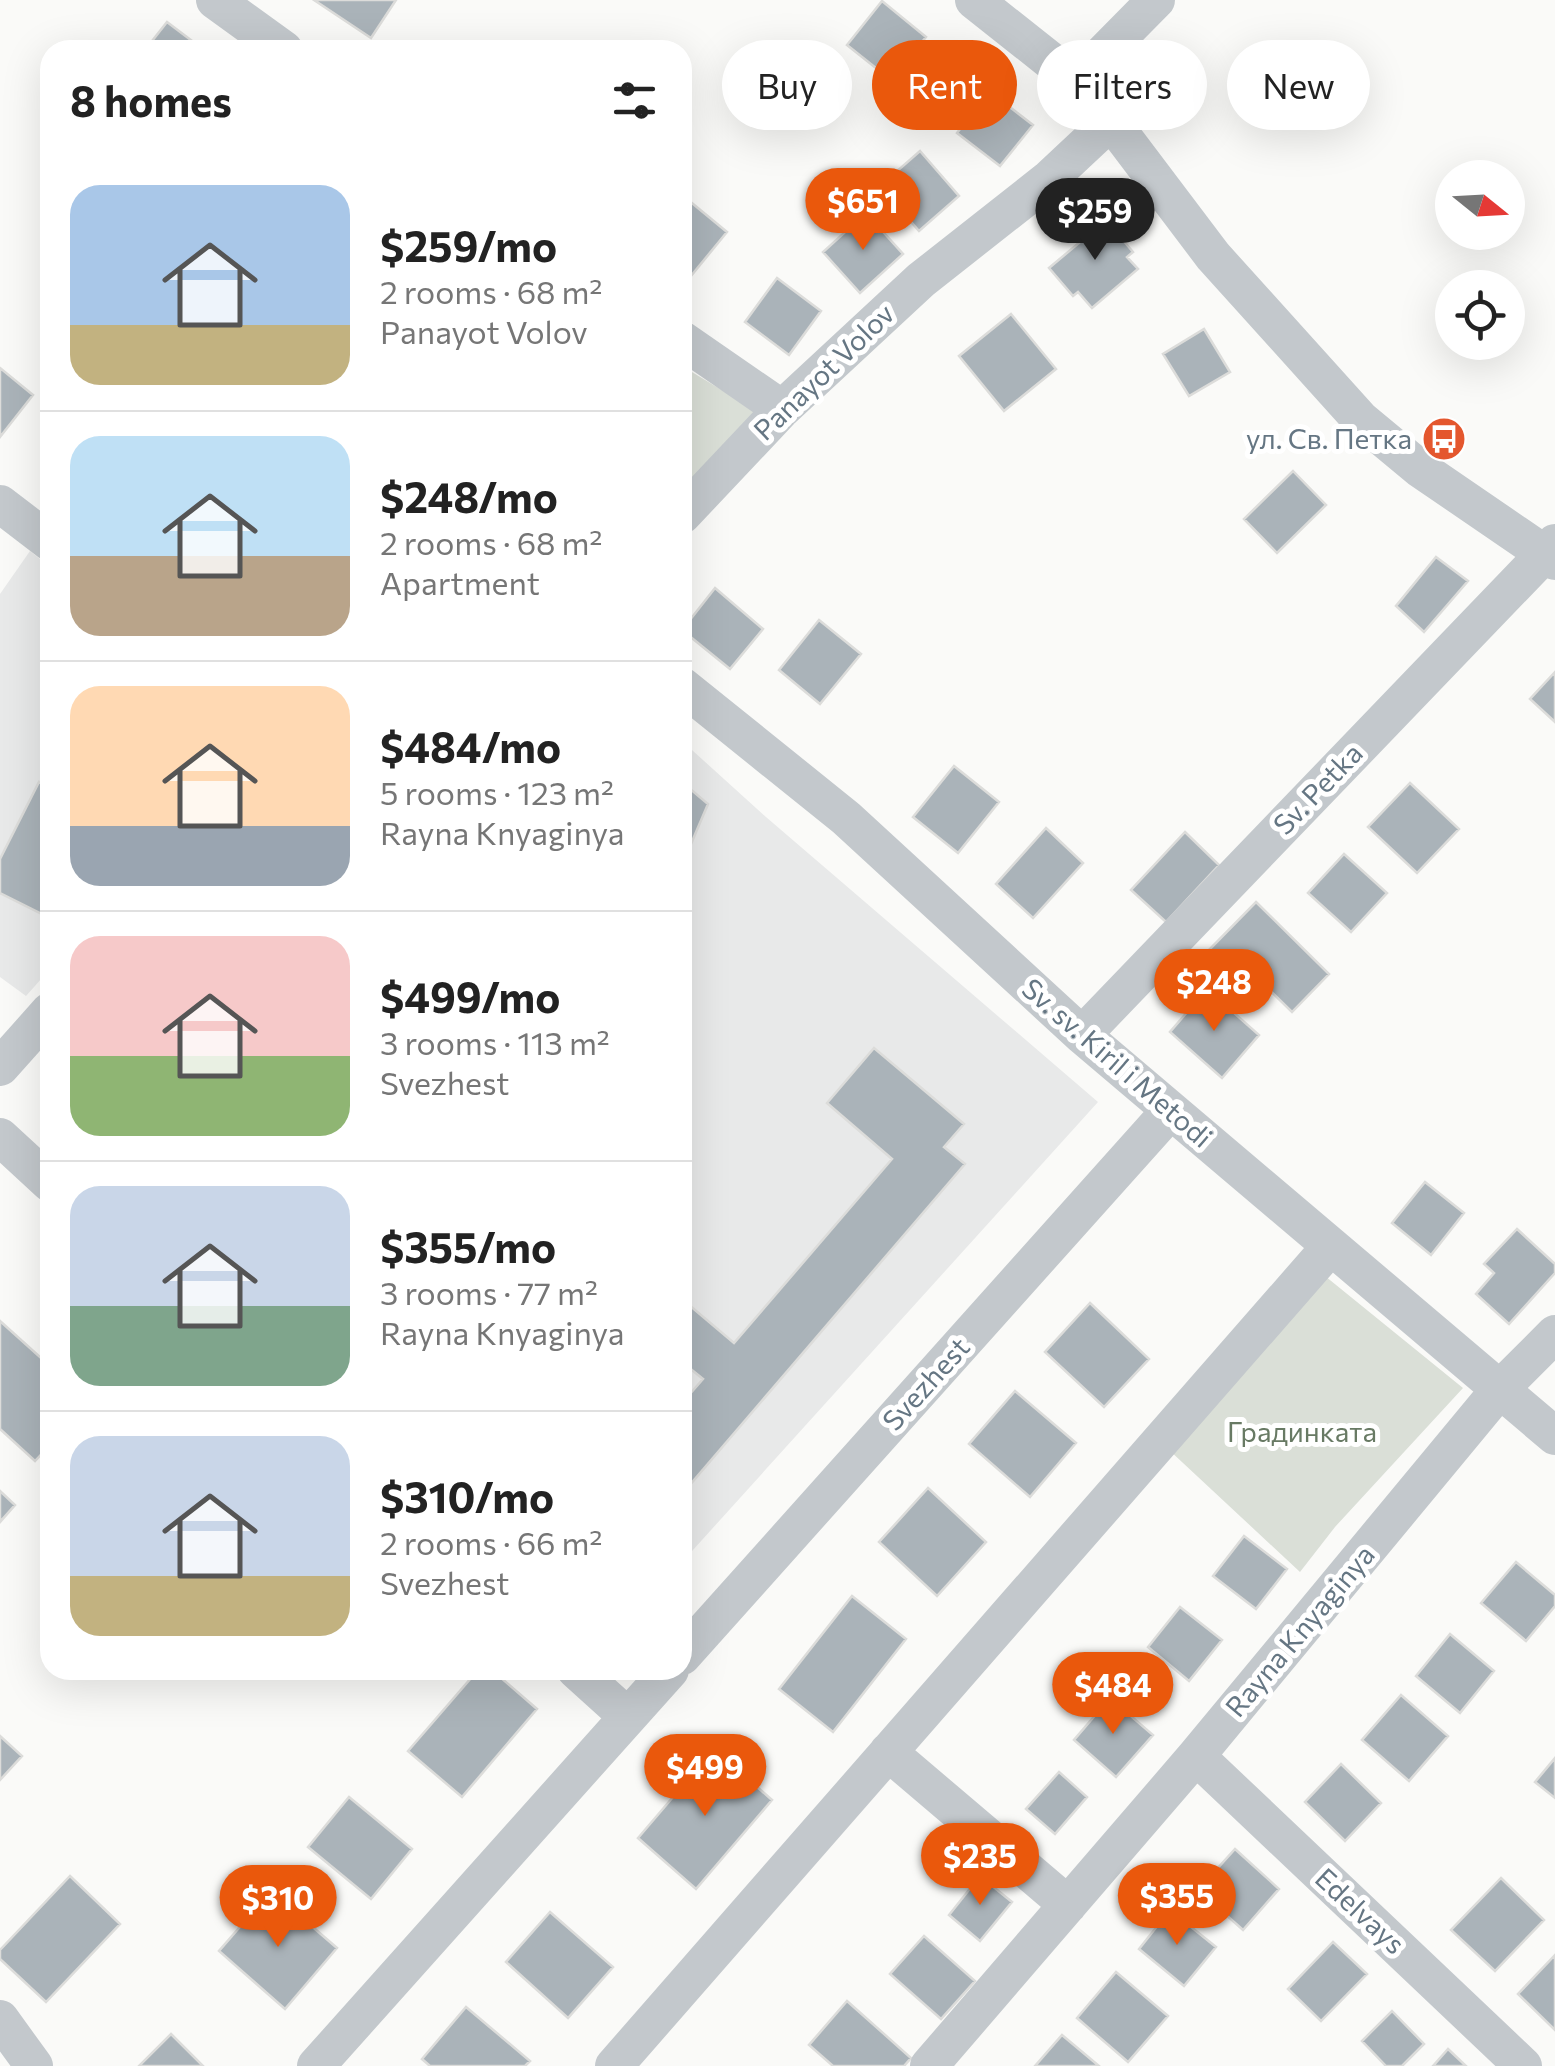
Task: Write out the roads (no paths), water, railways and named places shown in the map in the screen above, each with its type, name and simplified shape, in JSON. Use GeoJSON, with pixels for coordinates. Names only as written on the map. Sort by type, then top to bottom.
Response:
{"type":"FeatureCollection","features":[{"type":"Feature","properties":{"kind":"street"},"geometry":{"type":"LineString","coordinates":[[215,0],[270,40]]}},
{"type":"Feature","properties":{"kind":"street"},"geometry":{"type":"LineString","coordinates":[[974,0],[1037,51]]}},
{"type":"Feature","properties":{"kind":"street"},"geometry":{"type":"LineString","coordinates":[[1117,40],[1156,0]]}},
{"type":"Feature","properties":{"kind":"street","name":"Panayot Volov"},"geometry":{"type":"LineString","coordinates":[[692,504],[782,409],[921,280],[1048,180],[1101,130]]}},
{"type":"Feature","properties":{"kind":"street"},"geometry":{"type":"LineString","coordinates":[[1118,130],[1214,256],[1360,420],[1419,468],[1551,553]]}},
{"type":"Feature","properties":{"kind":"street"},"geometry":{"type":"LineString","coordinates":[[692,347],[782,409]]}},
{"type":"Feature","properties":{"kind":"street"},"geometry":{"type":"LineString","coordinates":[[0,504],[40,534]]}},
{"type":"Feature","properties":{"kind":"street","name":"Sv. Petka"},"geometry":{"type":"LineString","coordinates":[[1082,1036],[1551,553]]}},
{"type":"Feature","properties":{"kind":"street","name":"Sv. sv. Kiril i Metodi"},"geometry":{"type":"LineString","coordinates":[[692,694],[846,818],[1082,1036],[1555,1436]]}},
{"type":"Feature","properties":{"kind":"street"},"geometry":{"type":"LineString","coordinates":[[0,1067],[40,1022]]}},
{"type":"Feature","properties":{"kind":"street","name":"Svezhest"},"geometry":{"type":"LineString","coordinates":[[692,1645],[1170,1112]]}},
{"type":"Feature","properties":{"kind":"street"},"geometry":{"type":"LineString","coordinates":[[0,1137],[40,1174]]}},
{"type":"Feature","properties":{"kind":"street"},"geometry":{"type":"LineString","coordinates":[[614,2066],[1331,1246]]}},
{"type":"Feature","properties":{"kind":"street","name":"Rayna Knyaginya"},"geometry":{"type":"LineString","coordinates":[[939,2063],[1500,1389],[1555,1334]]}},
{"type":"Feature","properties":{"kind":"street"},"geometry":{"type":"LineString","coordinates":[[587,1680],[628,1718]]}},
{"type":"Feature","properties":{"kind":"street"},"geometry":{"type":"LineString","coordinates":[[316,2066],[661,1680]]}},
{"type":"Feature","properties":{"kind":"street"},"geometry":{"type":"LineString","coordinates":[[888,1752],[1068,1905]]}},
{"type":"Feature","properties":{"kind":"street","name":"Edelvays"},"geometry":{"type":"LineString","coordinates":[[1196,1756],[1523,2066]]}},
{"type":"Feature","properties":{"kind":"street"},"geometry":{"type":"LineString","coordinates":[[0,2019],[34,2066]]}},
{"type":"Feature","properties":{"kind":"place","name":"ул. Св. Петка"},"geometry":{"type":"Point","coordinates":[1444,439]}},
{"type":"Feature","properties":{"kind":"park label","name":"Градинката"},"geometry":{"type":"Point","coordinates":[1302,1432]}}]}
